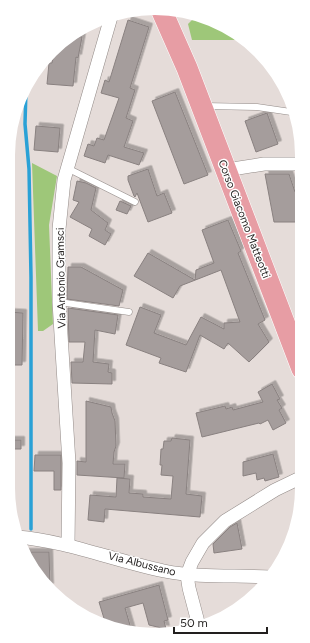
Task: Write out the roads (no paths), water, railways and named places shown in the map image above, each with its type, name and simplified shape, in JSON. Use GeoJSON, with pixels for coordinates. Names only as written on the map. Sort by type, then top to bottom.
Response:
{"type":"FeatureCollection","features":[{"type":"Feature","properties":{"kind":"main road","name":"Corso Giacomo Matteotti"},"geometry":{"type":"LineString","coordinates":[[164,15],[187,68],[295,351]]}},
{"type":"Feature","properties":{"kind":"main road","name":"Corso Giacomo Matteotti"},"geometry":{"type":"LineString","coordinates":[[173,16],[187,68]]}},
{"type":"Feature","properties":{"kind":"street","name":"Via Antonio Gramsci"},"geometry":{"type":"LineString","coordinates":[[68,545],[69,463],[59,302],[59,229],[64,180],[109,22]]}},
{"type":"Feature","properties":{"kind":"street"},"geometry":{"type":"LineString","coordinates":[[226,170],[264,164],[295,164]]}},
{"type":"Feature","properties":{"kind":"street"},"geometry":{"type":"LineString","coordinates":[[198,621],[187,575],[192,562],[203,543],[225,520],[275,490],[295,480]]}},
{"type":"Feature","properties":{"kind":"street","name":"Via Albussano"},"geometry":{"type":"LineString","coordinates":[[24,538],[68,545],[163,571],[187,575],[262,578]]}},
{"type":"Feature","properties":{"kind":"lane"},"geometry":{"type":"LineString","coordinates":[[201,106],[256,107],[288,112]]}},
{"type":"Feature","properties":{"kind":"lane"},"geometry":{"type":"LineString","coordinates":[[67,168],[135,202]]}},
{"type":"Feature","properties":{"kind":"lane"},"geometry":{"type":"LineString","coordinates":[[59,302],[128,312]]}},
{"type":"Feature","properties":{"kind":"waterway"},"geometry":{"type":"LineString","coordinates":[[26,102],[25,124],[29,169],[31,277],[31,529]]}}]}
